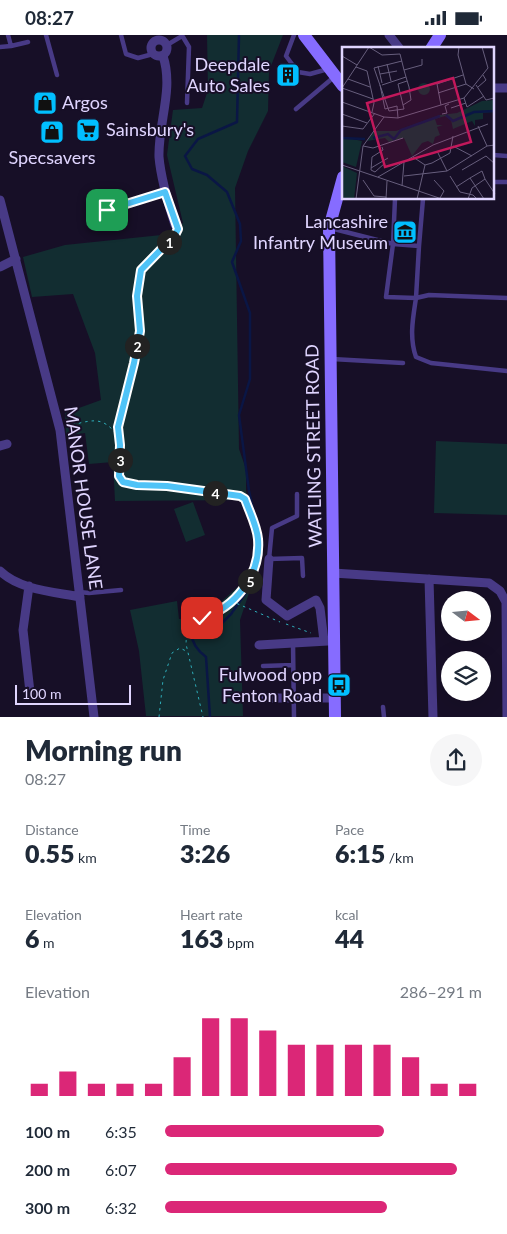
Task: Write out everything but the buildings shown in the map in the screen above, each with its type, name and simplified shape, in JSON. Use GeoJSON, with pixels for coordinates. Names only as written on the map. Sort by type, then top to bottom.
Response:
{"type":"FeatureCollection","features":[{"type":"Feature","properties":{"kind":"main road"},"geometry":{"type":"LineString","coordinates":[[304,35],[336,77]]}},
{"type":"Feature","properties":{"kind":"main road"},"geometry":{"type":"LineString","coordinates":[[431,47],[440,35]]}},
{"type":"Feature","properties":{"kind":"main road","name":"WATLING STREET ROAD"},"geometry":{"type":"LineString","coordinates":[[335,717],[328,641],[333,573],[330,228],[342,181]]}},
{"type":"Feature","properties":{"kind":"street"},"geometry":{"type":"LineString","coordinates":[[389,35],[398,47]]}},
{"type":"Feature","properties":{"kind":"street"},"geometry":{"type":"LineString","coordinates":[[158,37],[167,45],[167,53],[163,56],[153,54],[152,44],[158,37]]}},
{"type":"Feature","properties":{"kind":"street"},"geometry":{"type":"LineString","coordinates":[[163,56],[167,67],[167,85],[159,156],[165,192],[175,225]]}},
{"type":"Feature","properties":{"kind":"street"},"geometry":{"type":"LineString","coordinates":[[494,87],[507,88]]}},
{"type":"Feature","properties":{"kind":"street","name":"MANOR HOUSE LANE"},"geometry":{"type":"LineString","coordinates":[[0,200],[60,430],[94,717]]}},
{"type":"Feature","properties":{"kind":"street"},"geometry":{"type":"LineString","coordinates":[[0,267],[16,259]]}},
{"type":"Feature","properties":{"kind":"street"},"geometry":{"type":"LineString","coordinates":[[259,645],[328,641],[320,608],[316,600],[287,616],[266,601],[269,559]]}},
{"type":"Feature","properties":{"kind":"street"},"geometry":{"type":"LineString","coordinates":[[333,573],[488,583],[497,587],[506,602],[507,717]]}},
{"type":"Feature","properties":{"kind":"street"},"geometry":{"type":"LineString","coordinates":[[2,577],[29,586],[80,594]]}},
{"type":"Feature","properties":{"kind":"street"},"geometry":{"type":"LineString","coordinates":[[429,579],[433,717]]}},
{"type":"Feature","properties":{"kind":"street"},"geometry":{"type":"LineString","coordinates":[[29,586],[23,630],[30,692]]}},
{"type":"Feature","properties":{"kind":"street"},"geometry":{"type":"LineString","coordinates":[[260,698],[334,698]]}},
{"type":"Feature","properties":{"kind":"lane"},"geometry":{"type":"LineString","coordinates":[[8,35],[11,46]]}},
{"type":"Feature","properties":{"kind":"lane"},"geometry":{"type":"LineString","coordinates":[[46,35],[57,75]]}},
{"type":"Feature","properties":{"kind":"lane"},"geometry":{"type":"LineString","coordinates":[[121,35],[126,54],[138,58],[153,54]]}},
{"type":"Feature","properties":{"kind":"lane"},"geometry":{"type":"LineString","coordinates":[[294,35],[286,56],[298,72],[336,77]]}},
{"type":"Feature","properties":{"kind":"lane"},"geometry":{"type":"LineString","coordinates":[[167,45],[182,36],[189,47],[188,103]]}},
{"type":"Feature","properties":{"kind":"lane"},"geometry":{"type":"LineString","coordinates":[[0,47],[28,42]]}},
{"type":"Feature","properties":{"kind":"lane"},"geometry":{"type":"LineString","coordinates":[[296,109],[336,77]]}},
{"type":"Feature","properties":{"kind":"lane"},"geometry":{"type":"LineString","coordinates":[[494,155],[507,156]]}},
{"type":"Feature","properties":{"kind":"lane"},"geometry":{"type":"LineString","coordinates":[[494,182],[507,182]]}},
{"type":"Feature","properties":{"kind":"lane"},"geometry":{"type":"LineString","coordinates":[[107,210],[165,192]]}},
{"type":"Feature","properties":{"kind":"lane"},"geometry":{"type":"LineString","coordinates":[[395,200],[394,244],[386,297],[416,298],[429,295],[507,298]]}},
{"type":"Feature","properties":{"kind":"lane"},"geometry":{"type":"LineString","coordinates":[[423,200],[416,298],[412,326],[412,345],[416,357],[431,363],[507,371]]}},
{"type":"Feature","properties":{"kind":"lane"},"geometry":{"type":"LineString","coordinates":[[330,228],[394,244],[419,246]]}},
{"type":"Feature","properties":{"kind":"lane"},"geometry":{"type":"LineString","coordinates":[[330,359],[403,363]]}},
{"type":"Feature","properties":{"kind":"lane"},"geometry":{"type":"LineString","coordinates":[[296,495],[297,516],[272,528],[269,559],[302,558],[303,576]]}},
{"type":"Feature","properties":{"kind":"lane"},"geometry":{"type":"LineString","coordinates":[[80,594],[121,589]]}},
{"type":"Feature","properties":{"kind":"lane"},"geometry":{"type":"LineString","coordinates":[[292,643],[294,717]]}},
{"type":"Feature","properties":{"kind":"lane"},"geometry":{"type":"LineString","coordinates":[[263,666],[293,665]]}},
{"type":"Feature","properties":{"kind":"lane"},"geometry":{"type":"LineString","coordinates":[[382,707],[384,717]]}},
{"type":"Feature","properties":{"kind":"path"},"geometry":{"type":"LineString","coordinates":[[175,225],[178,229],[175,235],[141,270],[137,296],[140,331],[118,427],[119,476],[123,482],[137,485],[167,486],[240,496],[245,499],[257,535],[256,563],[251,580],[232,602],[218,613],[187,623],[186,644],[203,717]]}},
{"type":"Feature","properties":{"kind":"path"},"geometry":{"type":"LineString","coordinates":[[60,430],[67,426],[101,421],[108,423],[119,436]]}},
{"type":"Feature","properties":{"kind":"path"},"geometry":{"type":"LineString","coordinates":[[232,602],[242,607]]}},
{"type":"Feature","properties":{"kind":"path"},"geometry":{"type":"LineString","coordinates":[[159,717],[163,680],[172,653],[180,648],[189,653]]}},
{"type":"Feature","properties":{"kind":"green space"},"geometry":{"type":"Polygon","coordinates":[[[207,35],[283,35],[269,71],[268,111],[248,151],[235,188],[239,449],[246,469],[246,491],[256,523],[260,547],[258,566],[240,620],[243,716],[146,716],[139,651],[130,610],[177,601],[179,619],[204,617],[250,576],[258,542],[244,500],[115,501],[113,462],[89,464],[85,433],[66,436],[65,413],[101,400],[95,353],[73,294],[32,297],[23,257],[65,245],[171,234],[183,223],[167,155],[173,110],[202,108],[208,90],[207,35]]]}},
{"type":"Feature","properties":{"kind":"green space"},"geometry":{"type":"Polygon","coordinates":[[[436,441],[507,444],[507,515],[434,513],[436,441]]]}},
{"type":"Feature","properties":{"kind":"green space"},"geometry":{"type":"Polygon","coordinates":[[[193,502],[205,535],[186,542],[174,509],[193,502]]]}},
{"type":"Feature","properties":{"kind":"waterway"},"geometry":{"type":"LineString","coordinates":[[210,717],[206,657],[195,645],[192,629],[211,629],[222,623],[231,614],[252,584],[258,566],[261,544],[249,491],[239,415],[250,379],[250,313],[232,262],[241,241],[240,224],[227,192],[207,175],[192,169],[185,156],[198,139],[237,122],[239,35]]}},
{"type":"Feature","properties":{"kind":"place","name":"Deepdale Auto Sales"},"geometry":{"type":"Point","coordinates":[288,75]}},
{"type":"Feature","properties":{"kind":"place","name":"Argos"},"geometry":{"type":"Point","coordinates":[45,103]}},
{"type":"Feature","properties":{"kind":"place","name":"Sainsbury's"},"geometry":{"type":"Point","coordinates":[88,130]}},
{"type":"Feature","properties":{"kind":"place","name":"Specsavers"},"geometry":{"type":"Point","coordinates":[52,132]}},
{"type":"Feature","properties":{"kind":"place","name":"Lancashire Infantry Museum"},"geometry":{"type":"Point","coordinates":[405,232]}},
{"type":"Feature","properties":{"kind":"place","name":"Fulwood opp Fenton Road"},"geometry":{"type":"Point","coordinates":[339,685]}},
{"type":"Feature","properties":{"kind":"route"},"geometry":{"type":"LineString","coordinates":[[107,210],[145,200],[165,192],[175,225],[178,229],[175,235],[141,270],[137,296],[140,331],[118,427],[120,445],[119,476],[123,482],[137,485],[167,486],[240,496],[245,499],[257,535],[256,563],[251,580],[218,613],[202,618]]}}]}
